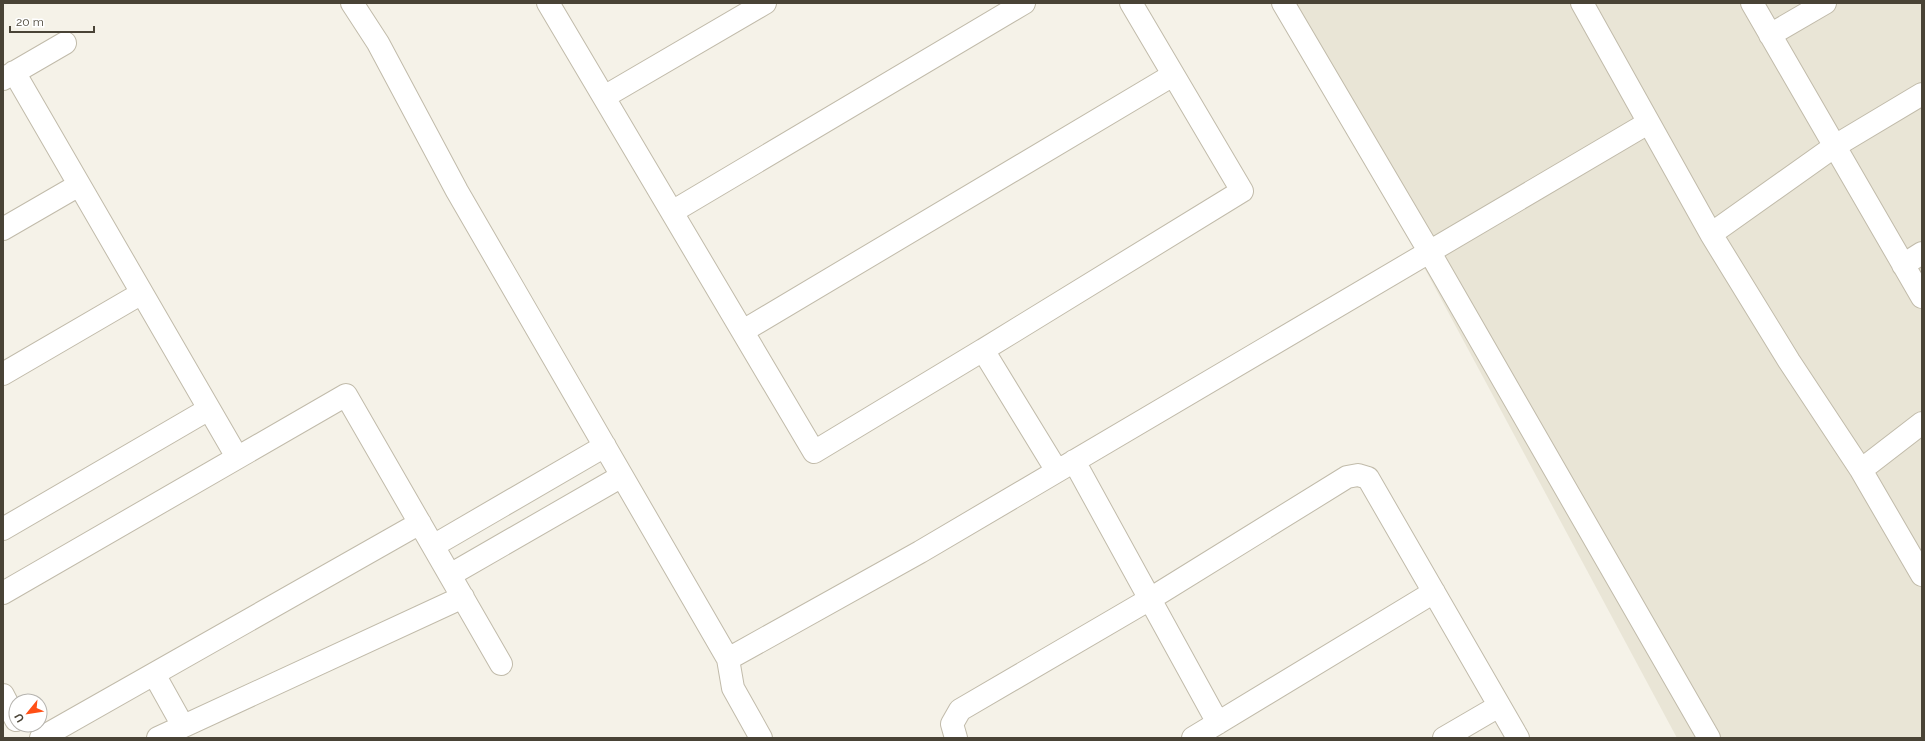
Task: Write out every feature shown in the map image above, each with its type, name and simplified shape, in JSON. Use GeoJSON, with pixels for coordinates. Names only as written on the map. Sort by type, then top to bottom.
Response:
{"type":"FeatureCollection","features":[{"type":"Feature","properties":{"kind":"street"},"geometry":{"type":"LineString","coordinates":[[352,3],[378,44],[458,191],[728,659],[733,688],[761,738]]}},
{"type":"Feature","properties":{"kind":"street"},"geometry":{"type":"LineString","coordinates":[[548,3],[814,452],[1242,191],[1131,3]]}},
{"type":"Feature","properties":{"kind":"street"},"geometry":{"type":"LineString","coordinates":[[604,97],[765,3]]}},
{"type":"Feature","properties":{"kind":"street"},"geometry":{"type":"LineString","coordinates":[[672,212],[1024,3]]}},
{"type":"Feature","properties":{"kind":"street"},"geometry":{"type":"LineString","coordinates":[[1283,3],[1429,251],[1709,738]]}},
{"type":"Feature","properties":{"kind":"street"},"geometry":{"type":"LineString","coordinates":[[1582,3],[1711,234],[1789,361],[1861,470],[1922,575]]}},
{"type":"Feature","properties":{"kind":"street"},"geometry":{"type":"LineString","coordinates":[[1752,3],[1922,297]]}},
{"type":"Feature","properties":{"kind":"street"},"geometry":{"type":"LineString","coordinates":[[1770,35],[1825,3]]}},
{"type":"Feature","properties":{"kind":"street"},"geometry":{"type":"LineString","coordinates":[[64,43],[8,75],[79,185],[237,457]]}},
{"type":"Feature","properties":{"kind":"street"},"geometry":{"type":"LineString","coordinates":[[743,332],[1173,75]]}},
{"type":"Feature","properties":{"kind":"street"},"geometry":{"type":"LineString","coordinates":[[1711,234],[1834,146],[1922,94]]}},
{"type":"Feature","properties":{"kind":"street"},"geometry":{"type":"LineString","coordinates":[[728,659],[920,552],[1648,122]]}},
{"type":"Feature","properties":{"kind":"street"},"geometry":{"type":"LineString","coordinates":[[3,229],[79,185]]}},
{"type":"Feature","properties":{"kind":"street"},"geometry":{"type":"LineString","coordinates":[[1903,265],[1922,253]]}},
{"type":"Feature","properties":{"kind":"street"},"geometry":{"type":"LineString","coordinates":[[3,374],[142,293]]}},
{"type":"Feature","properties":{"kind":"street"},"geometry":{"type":"LineString","coordinates":[[983,350],[1066,466],[1150,599],[1218,723]]}},
{"type":"Feature","properties":{"kind":"street"},"geometry":{"type":"LineString","coordinates":[[3,593],[346,395],[501,664]]}},
{"type":"Feature","properties":{"kind":"street"},"geometry":{"type":"LineString","coordinates":[[3,528],[209,409]]}},
{"type":"Feature","properties":{"kind":"street"},"geometry":{"type":"LineString","coordinates":[[1861,470],[1922,423]]}},
{"type":"Feature","properties":{"kind":"street"},"geometry":{"type":"LineString","coordinates":[[433,546],[605,446]]}},
{"type":"Feature","properties":{"kind":"street"},"geometry":{"type":"LineString","coordinates":[[956,738],[952,724],[960,710],[1150,599],[1347,477],[1358,475],[1368,478],[1518,738]]}},
{"type":"Feature","properties":{"kind":"street"},"geometry":{"type":"LineString","coordinates":[[450,576],[622,476]]}},
{"type":"Feature","properties":{"kind":"street"},"geometry":{"type":"LineString","coordinates":[[41,738],[420,523]]}},
{"type":"Feature","properties":{"kind":"street"},"geometry":{"type":"LineString","coordinates":[[1193,738],[1434,592]]}},
{"type":"Feature","properties":{"kind":"street"},"geometry":{"type":"LineString","coordinates":[[158,738],[463,597]]}},
{"type":"Feature","properties":{"kind":"street"},"geometry":{"type":"LineString","coordinates":[[154,674],[183,726]]}},
{"type":"Feature","properties":{"kind":"street"},"geometry":{"type":"LineString","coordinates":[[3,695],[8,705]]}},
{"type":"Feature","properties":{"kind":"street"},"geometry":{"type":"LineString","coordinates":[[1444,738],[1500,706]]}},
{"type":"Feature","properties":{"kind":"shaded area"},"geometry":{"type":"Polygon","coordinates":[[[1282,3],[1922,3],[1922,738],[1677,738],[1282,3]]]}}]}
